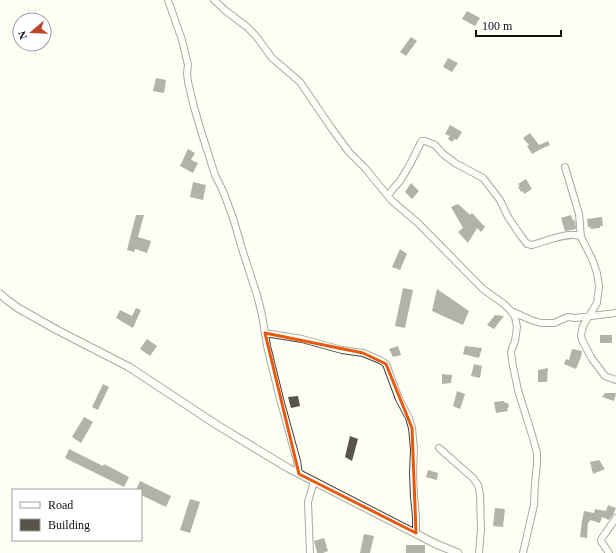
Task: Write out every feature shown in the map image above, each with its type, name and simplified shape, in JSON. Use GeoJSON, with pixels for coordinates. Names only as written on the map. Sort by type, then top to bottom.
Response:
{"type":"FeatureCollection","features":[{"type":"Feature","properties":{"kind":"street"},"geometry":{"type":"LineString","coordinates":[[168,0],[182,40],[188,65],[188,82],[194,107],[215,175],[223,191],[233,218],[257,295],[280,399],[298,461],[299,474]]}},
{"type":"Feature","properties":{"kind":"street"},"geometry":{"type":"LineString","coordinates":[[214,0],[247,27],[256,36],[272,58],[300,82],[348,152],[365,168],[392,201],[418,224],[483,289],[511,310],[531,320],[541,323],[554,323],[568,317],[575,318],[616,313]]}},
{"type":"Feature","properties":{"kind":"street"},"geometry":{"type":"LineString","coordinates":[[388,196],[408,168],[422,141],[425,141],[435,145],[443,154],[455,163],[483,178],[500,200],[508,216],[527,244],[532,245],[574,234],[581,237]]}},
{"type":"Feature","properties":{"kind":"street"},"geometry":{"type":"LineString","coordinates":[[565,167],[579,214],[581,237],[593,261],[599,286],[599,297],[584,326],[581,334],[582,340],[590,355],[605,376],[616,380]]}},
{"type":"Feature","properties":{"kind":"street"},"geometry":{"type":"LineString","coordinates":[[0,294],[18,308],[129,367],[217,425],[299,474],[436,544],[458,553]]}},
{"type":"Feature","properties":{"kind":"street"},"geometry":{"type":"LineString","coordinates":[[511,310],[515,317],[517,327],[511,353],[515,376],[537,453],[534,483],[534,506],[523,553]]}},
{"type":"Feature","properties":{"kind":"street"},"geometry":{"type":"LineString","coordinates":[[265,332],[302,339],[342,350],[363,353],[386,364],[412,428],[414,449],[413,473],[416,534]]}},
{"type":"Feature","properties":{"kind":"street"},"geometry":{"type":"LineString","coordinates":[[439,448],[473,478],[478,485],[480,495],[481,529],[479,553]]}},
{"type":"Feature","properties":{"kind":"street"},"geometry":{"type":"LineString","coordinates":[[310,553],[308,502],[314,481]]}},
{"type":"Feature","properties":{"kind":"street"},"geometry":{"type":"LineString","coordinates":[[609,553],[601,541],[616,518]]}},
{"type":"Feature","properties":{"kind":"highlighted area"},"geometry":{"type":"Polygon","coordinates":[[[265,333],[363,353],[386,364],[412,428],[416,533],[299,474],[265,333]]]}},
{"type":"Feature","properties":{"kind":"building"},"geometry":{"type":"Polygon","coordinates":[[[467,11],[480,18],[475,26],[462,19],[467,11]]]}},
{"type":"Feature","properties":{"kind":"building"},"geometry":{"type":"Polygon","coordinates":[[[411,37],[417,41],[406,56],[400,52],[411,37]]]}},
{"type":"Feature","properties":{"kind":"building"},"geometry":{"type":"Polygon","coordinates":[[[448,58],[458,63],[452,72],[443,67],[448,58]]]}},
{"type":"Feature","properties":{"kind":"building"},"geometry":{"type":"Polygon","coordinates":[[[156,78],[166,80],[164,93],[153,91],[156,78]]]}},
{"type":"Feature","properties":{"kind":"building"},"geometry":{"type":"Polygon","coordinates":[[[450,125],[462,132],[457,140],[454,139],[452,142],[448,139],[450,136],[445,134],[450,125]]]}},
{"type":"Feature","properties":{"kind":"building"},"geometry":{"type":"Polygon","coordinates":[[[530,133],[539,145],[548,141],[550,145],[532,154],[527,146],[529,145],[523,138],[530,133]]]}},
{"type":"Feature","properties":{"kind":"building"},"geometry":{"type":"Polygon","coordinates":[[[188,149],[195,153],[191,160],[198,163],[193,173],[180,166],[188,149]]]}},
{"type":"Feature","properties":{"kind":"building"},"geometry":{"type":"Polygon","coordinates":[[[526,179],[532,189],[524,194],[518,187],[520,186],[518,184],[526,179]]]}},
{"type":"Feature","properties":{"kind":"building"},"geometry":{"type":"Polygon","coordinates":[[[193,182],[206,185],[203,200],[190,197],[193,182]]]}},
{"type":"Feature","properties":{"kind":"building"},"geometry":{"type":"Polygon","coordinates":[[[411,183],[419,191],[412,199],[405,192],[411,183]]]}},
{"type":"Feature","properties":{"kind":"building"},"geometry":{"type":"Polygon","coordinates":[[[458,204],[470,215],[472,213],[485,227],[481,232],[477,228],[468,243],[458,232],[463,228],[451,207],[458,204]]]}},
{"type":"Feature","properties":{"kind":"building"},"geometry":{"type":"Polygon","coordinates":[[[136,215],[144,215],[138,237],[151,241],[147,253],[135,249],[134,252],[127,250],[136,215]]]}},
{"type":"Feature","properties":{"kind":"building"},"geometry":{"type":"Polygon","coordinates":[[[571,215],[573,221],[575,220],[576,229],[565,231],[561,218],[571,215]]]}},
{"type":"Feature","properties":{"kind":"building"},"geometry":{"type":"Polygon","coordinates":[[[602,217],[603,226],[600,226],[600,228],[591,229],[588,227],[587,219],[602,217]]]}},
{"type":"Feature","properties":{"kind":"building"},"geometry":{"type":"Polygon","coordinates":[[[400,249],[407,254],[400,270],[392,267],[400,249]]]}},
{"type":"Feature","properties":{"kind":"building"},"geometry":{"type":"Polygon","coordinates":[[[403,288],[413,290],[405,328],[395,326],[403,288]]]}},
{"type":"Feature","properties":{"kind":"building"},"geometry":{"type":"Polygon","coordinates":[[[437,289],[469,311],[463,325],[432,311],[437,289]]]}},
{"type":"Feature","properties":{"kind":"building"},"geometry":{"type":"Polygon","coordinates":[[[136,308],[141,310],[133,328],[116,318],[120,310],[132,316],[136,308]]]}},
{"type":"Feature","properties":{"kind":"building"},"geometry":{"type":"Polygon","coordinates":[[[495,315],[504,316],[494,329],[487,325],[495,315]]]}},
{"type":"Feature","properties":{"kind":"building"},"geometry":{"type":"Polygon","coordinates":[[[600,335],[612,335],[612,343],[600,343],[600,335]]]}},
{"type":"Feature","properties":{"kind":"building"},"geometry":{"type":"Polygon","coordinates":[[[147,339],[157,346],[150,356],[140,349],[147,339]]]}},
{"type":"Feature","properties":{"kind":"building"},"geometry":{"type":"Polygon","coordinates":[[[398,346],[401,355],[393,357],[389,349],[398,346]]]}},
{"type":"Feature","properties":{"kind":"building"},"geometry":{"type":"Polygon","coordinates":[[[465,346],[482,348],[479,358],[463,354],[465,346]]]}},
{"type":"Feature","properties":{"kind":"building"},"geometry":{"type":"Polygon","coordinates":[[[572,349],[582,351],[576,369],[564,364],[566,359],[569,360],[572,349]]]}},
{"type":"Feature","properties":{"kind":"building"},"geometry":{"type":"Polygon","coordinates":[[[474,364],[482,366],[480,378],[471,376],[474,364]]]}},
{"type":"Feature","properties":{"kind":"building"},"geometry":{"type":"Polygon","coordinates":[[[548,368],[547,382],[538,382],[538,370],[548,368]]]}},
{"type":"Feature","properties":{"kind":"building"},"geometry":{"type":"Polygon","coordinates":[[[442,374],[452,375],[451,383],[442,384],[442,374]]]}},
{"type":"Feature","properties":{"kind":"building"},"geometry":{"type":"Polygon","coordinates":[[[103,384],[109,387],[98,410],[92,407],[103,384]]]}},
{"type":"Feature","properties":{"kind":"building"},"geometry":{"type":"Polygon","coordinates":[[[457,391],[465,394],[460,409],[453,406],[457,391]]]}},
{"type":"Feature","properties":{"kind":"building"},"geometry":{"type":"Polygon","coordinates":[[[605,393],[616,393],[614,401],[602,397],[605,393]]]}},
{"type":"Feature","properties":{"kind":"building"},"geometry":{"type":"Polygon","coordinates":[[[298,396],[300,406],[291,408],[288,397],[298,396]]]}},
{"type":"Feature","properties":{"kind":"building"},"geometry":{"type":"Polygon","coordinates":[[[504,401],[505,403],[508,403],[508,411],[496,413],[494,402],[504,401]]]}},
{"type":"Feature","properties":{"kind":"building"},"geometry":{"type":"Polygon","coordinates":[[[84,417],[93,422],[81,443],[72,437],[84,417]]]}},
{"type":"Feature","properties":{"kind":"building"},"geometry":{"type":"Polygon","coordinates":[[[350,436],[358,439],[352,461],[345,457],[350,436]]]}},
{"type":"Feature","properties":{"kind":"building"},"geometry":{"type":"Polygon","coordinates":[[[69,449],[103,466],[104,464],[129,477],[124,487],[65,458],[69,449]]]}},
{"type":"Feature","properties":{"kind":"building"},"geometry":{"type":"Polygon","coordinates":[[[599,460],[605,469],[593,474],[590,462],[599,460]]]}},
{"type":"Feature","properties":{"kind":"building"},"geometry":{"type":"Polygon","coordinates":[[[428,470],[438,473],[437,480],[426,477],[428,470]]]}},
{"type":"Feature","properties":{"kind":"building"},"geometry":{"type":"Polygon","coordinates":[[[140,481],[171,496],[166,507],[142,495],[142,489],[136,489],[140,481]]]}},
{"type":"Feature","properties":{"kind":"building"},"geometry":{"type":"Polygon","coordinates":[[[190,499],[200,502],[190,533],[180,530],[190,499]]]}},
{"type":"Feature","properties":{"kind":"building"},"geometry":{"type":"Polygon","coordinates":[[[608,505],[616,508],[609,520],[602,517],[600,523],[590,520],[589,523],[588,522],[587,538],[580,537],[584,511],[594,513],[595,509],[606,511],[608,505]]]}},
{"type":"Feature","properties":{"kind":"building"},"geometry":{"type":"Polygon","coordinates":[[[495,508],[505,509],[503,527],[493,526],[495,508]]]}},
{"type":"Feature","properties":{"kind":"building"},"geometry":{"type":"Polygon","coordinates":[[[364,534],[374,536],[370,553],[360,553],[364,534]]]}},
{"type":"Feature","properties":{"kind":"building"},"geometry":{"type":"Polygon","coordinates":[[[324,538],[328,551],[317,553],[314,541],[324,538]]]}},
{"type":"Feature","properties":{"kind":"building"},"geometry":{"type":"Polygon","coordinates":[[[406,545],[425,545],[425,553],[406,553],[406,545]]]}}]}
